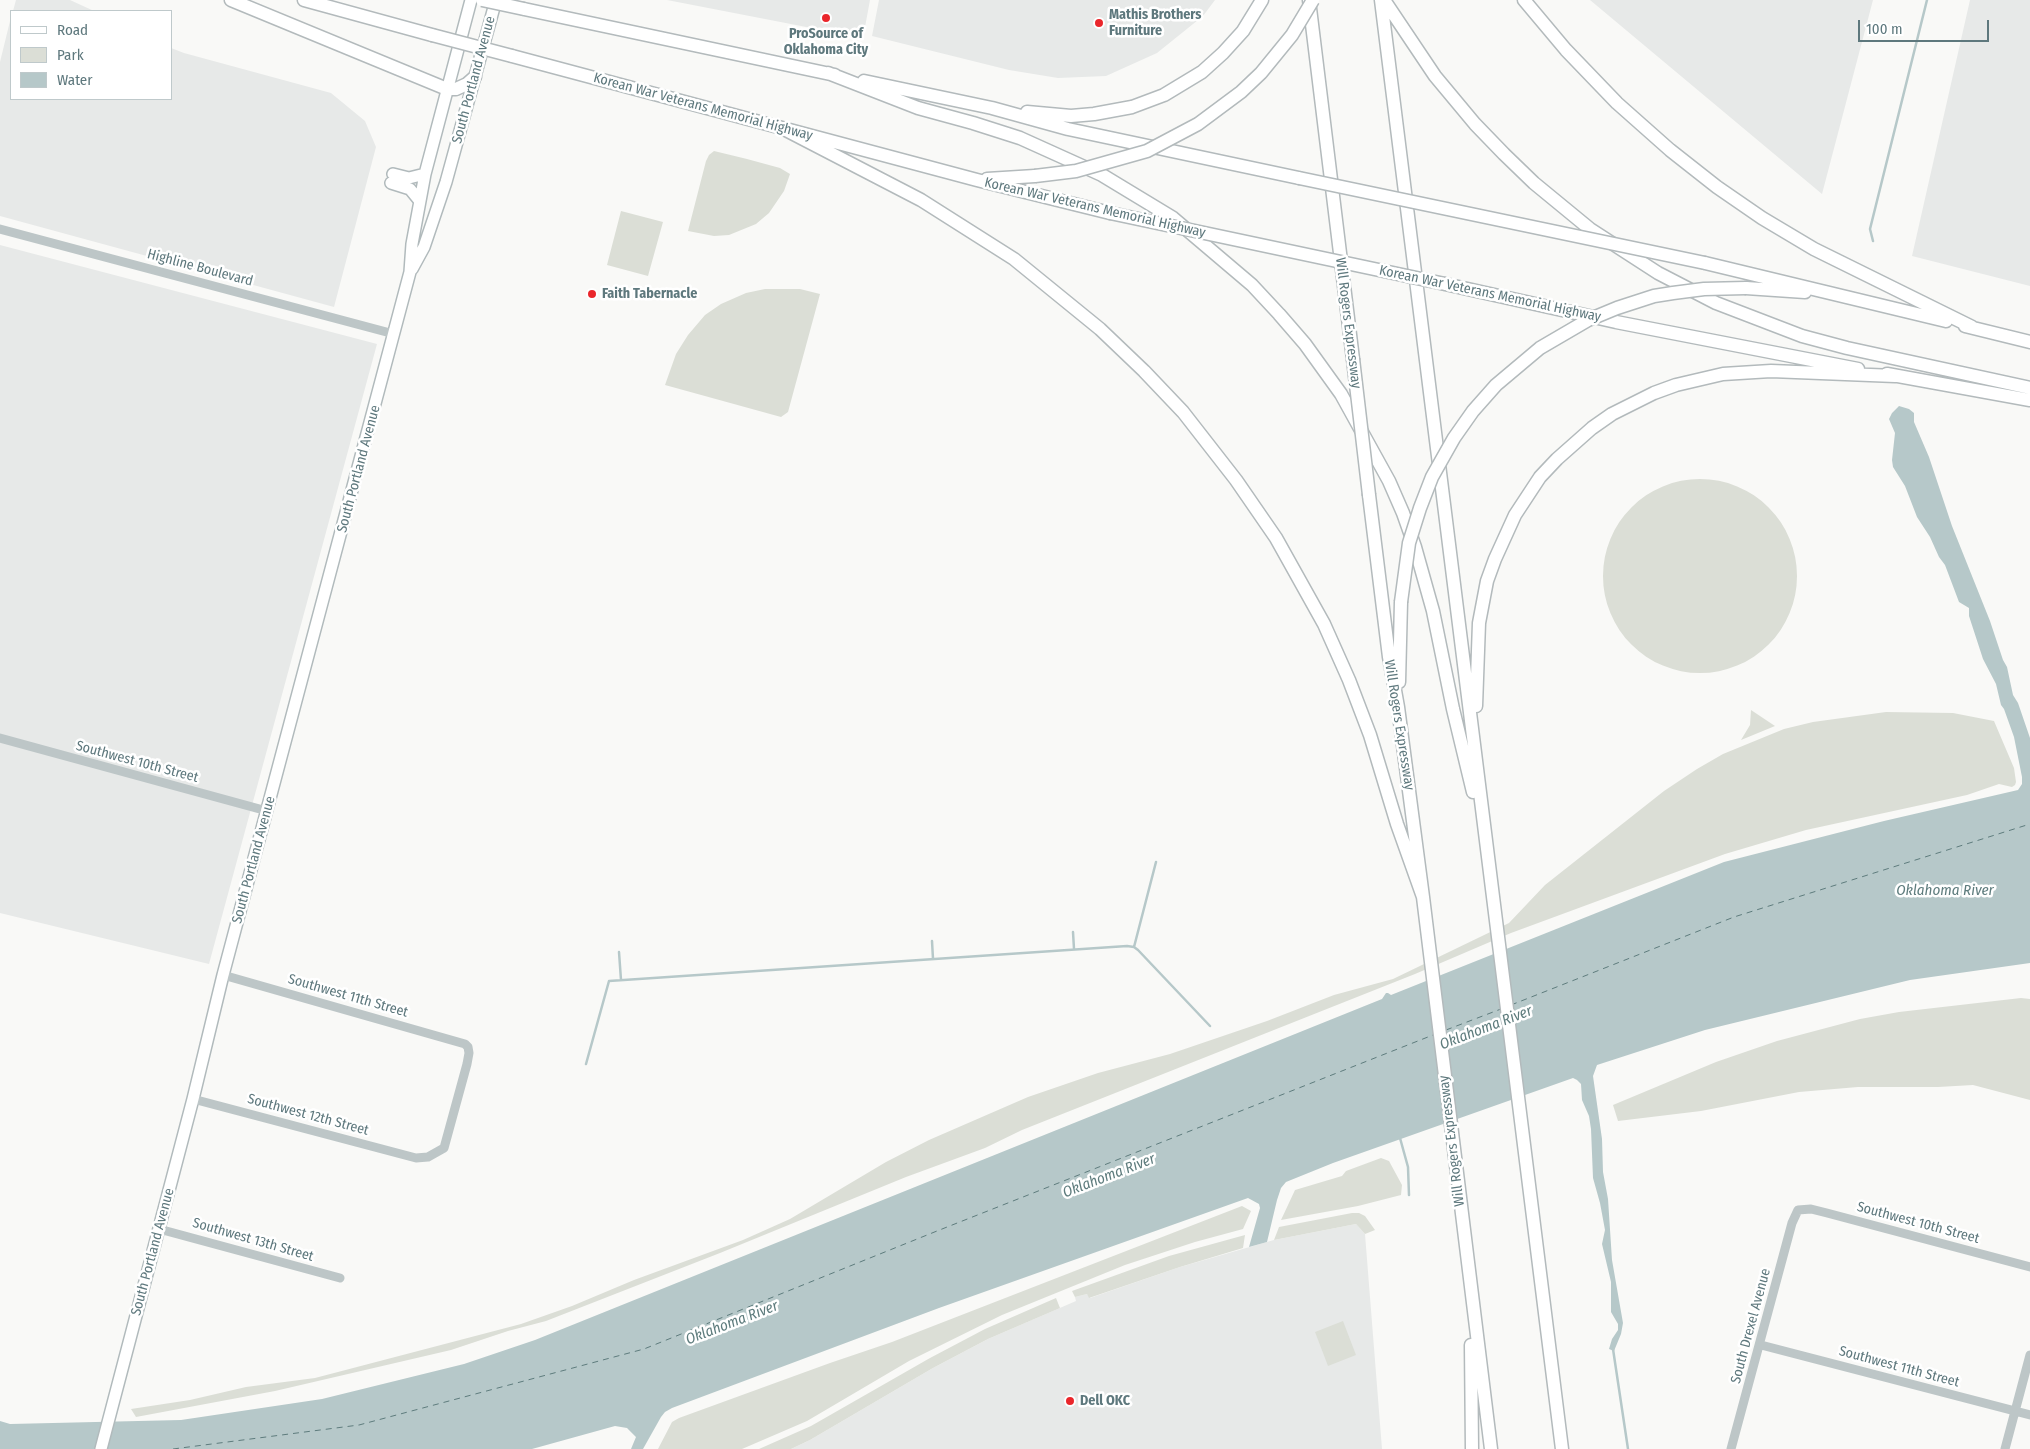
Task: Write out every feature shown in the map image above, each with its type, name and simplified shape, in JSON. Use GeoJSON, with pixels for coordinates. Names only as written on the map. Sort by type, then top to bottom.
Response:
{"type":"FeatureCollection","features":[{"type":"Feature","properties":{"kind":"highway"},"geometry":{"type":"LineString","coordinates":[[231,0],[447,90],[456,89],[475,78]]}},
{"type":"Feature","properties":{"kind":"highway","name":"Korean War Veterans Memorial Highway"},"geometry":{"type":"LineString","coordinates":[[304,0],[784,129],[1110,213],[1616,322],[1895,376]]}},
{"type":"Feature","properties":{"kind":"highway"},"geometry":{"type":"LineString","coordinates":[[482,0],[992,108],[1068,129],[1705,263],[1845,295],[2030,342]]}},
{"type":"Feature","properties":{"kind":"highway"},"geometry":{"type":"LineString","coordinates":[[992,108],[1080,115],[1115,111],[1149,101],[1179,87],[1212,63],[1243,31],[1262,0]]}},
{"type":"Feature","properties":{"kind":"highway"},"geometry":{"type":"LineString","coordinates":[[977,180],[1076,171],[1147,152],[1198,124],[1241,92],[1261,73],[1292,35],[1311,0]]}},
{"type":"Feature","properties":{"kind":"highway","name":"Will Rogers Expressway"},"geometry":{"type":"LineString","coordinates":[[1311,0],[1352,359],[1389,657],[1398,707],[1423,897],[1491,1449]]}},
{"type":"Feature","properties":{"kind":"highway"},"geometry":{"type":"LineString","coordinates":[[1383,0],[1390,74],[1562,1449]]}},
{"type":"Feature","properties":{"kind":"highway"},"geometry":{"type":"LineString","coordinates":[[1383,0],[1435,76],[1504,154],[1534,183],[1584,224],[1658,273],[1709,300],[1802,336],[2030,388]]}},
{"type":"Feature","properties":{"kind":"highway"},"geometry":{"type":"LineString","coordinates":[[1524,0],[1566,50],[1617,103],[1670,150],[1724,192],[1777,228],[1823,254],[1972,327]]}},
{"type":"Feature","properties":{"kind":"highway"},"geometry":{"type":"LineString","coordinates":[[828,73],[918,108],[1020,138],[1102,175],[1173,218],[1215,252],[1252,285],[1305,344],[1341,394],[1369,444],[1389,481],[1415,547],[1433,611],[1453,710],[1486,846]]}},
{"type":"Feature","properties":{"kind":"highway"},"geometry":{"type":"LineString","coordinates":[[784,129],[921,200],[1014,259],[1100,329],[1183,412],[1236,480],[1276,538],[1324,624],[1349,680],[1370,735],[1396,824],[1423,897]]}},
{"type":"Feature","properties":{"kind":"highway"},"geometry":{"type":"LineString","coordinates":[[1398,707],[1401,602],[1410,543],[1420,508],[1432,477],[1454,438],[1473,411],[1496,385],[1540,348],[1588,320],[1654,296],[1704,289],[1746,288],[1845,295]]}},
{"type":"Feature","properties":{"kind":"highway"},"geometry":{"type":"LineString","coordinates":[[1475,751],[1477,636],[1481,604],[1487,581],[1504,537],[1527,496],[1540,478],[1574,442],[1612,414],[1662,390],[1700,378],[1754,371],[1895,376],[2030,400]]}},
{"type":"Feature","properties":{"kind":"highway"},"geometry":{"type":"LineString","coordinates":[[1471,1292],[1472,1449]]}},
{"type":"Feature","properties":{"kind":"main road","name":"South Portland Avenue"},"geometry":{"type":"LineString","coordinates":[[101,1449],[193,1099],[223,975],[410,272],[419,200],[471,0]]}},
{"type":"Feature","properties":{"kind":"main road","name":"South Portland Avenue"},"geometry":{"type":"LineString","coordinates":[[410,272],[424,247],[439,206],[496,0]]}},
{"type":"Feature","properties":{"kind":"main road"},"geometry":{"type":"LineString","coordinates":[[419,200],[410,189],[392,178],[409,178],[425,174]]}},
{"type":"Feature","properties":{"kind":"street","name":"Highline Boulevard"},"geometry":{"type":"LineString","coordinates":[[0,229],[394,334]]}},
{"type":"Feature","properties":{"kind":"street","name":"Southwest 10th Street"},"geometry":{"type":"LineString","coordinates":[[0,738],[267,811]]}},
{"type":"Feature","properties":{"kind":"street","name":"Southwest 11th Street"},"geometry":{"type":"LineString","coordinates":[[223,975],[465,1044],[468,1047],[469,1053],[444,1148],[428,1157],[416,1158]]}},
{"type":"Feature","properties":{"kind":"street","name":"Southwest 12th Street"},"geometry":{"type":"LineString","coordinates":[[193,1099],[416,1158]]}},
{"type":"Feature","properties":{"kind":"street","name":"Southwest 10th Street"},"geometry":{"type":"LineString","coordinates":[[1798,1210],[1811,1209],[2030,1267]]}},
{"type":"Feature","properties":{"kind":"street","name":"South Drexel Avenue"},"geometry":{"type":"LineString","coordinates":[[1731,1449],[1761,1345],[1792,1223],[1798,1210]]}},
{"type":"Feature","properties":{"kind":"street","name":"Southwest 13th Street"},"geometry":{"type":"LineString","coordinates":[[159,1229],[340,1278]]}},
{"type":"Feature","properties":{"kind":"street","name":"Southwest 11th Street"},"geometry":{"type":"LineString","coordinates":[[1761,1345],[2030,1415]]}},
{"type":"Feature","properties":{"kind":"street"},"geometry":{"type":"LineString","coordinates":[[2006,1449],[2030,1355]]}},
{"type":"Feature","properties":{"kind":"shaded area"},"geometry":{"type":"Polygon","coordinates":[[[16,0],[70,0],[92,10],[13,10],[16,0]]]}},
{"type":"Feature","properties":{"kind":"shaded area"},"geometry":{"type":"Polygon","coordinates":[[[667,0],[870,0],[863,38],[667,0]]]}},
{"type":"Feature","properties":{"kind":"shaded area"},"geometry":{"type":"Polygon","coordinates":[[[879,0],[1215,0],[1203,16],[1157,53],[1106,76],[1058,78],[1009,70],[872,36],[879,0]]]}},
{"type":"Feature","properties":{"kind":"shaded area"},"geometry":{"type":"Polygon","coordinates":[[[1590,0],[1873,0],[1822,194],[1590,0]]]}},
{"type":"Feature","properties":{"kind":"shaded area"},"geometry":{"type":"Polygon","coordinates":[[[1970,0],[2030,0],[2030,286],[1912,256],[1970,0]]]}},
{"type":"Feature","properties":{"kind":"shaded area"},"geometry":{"type":"Polygon","coordinates":[[[10,21],[10,100],[172,100],[172,48],[331,93],[365,121],[376,147],[334,307],[0,216],[0,62],[10,21]]]}},
{"type":"Feature","properties":{"kind":"shaded area"},"geometry":{"type":"Polygon","coordinates":[[[0,245],[377,344],[209,964],[0,913],[0,245]]]}},
{"type":"Feature","properties":{"kind":"shaded area"},"geometry":{"type":"Polygon","coordinates":[[[1356,1224],[1365,1234],[1382,1449],[791,1449],[810,1440],[933,1368],[988,1339],[1076,1301],[1075,1297],[1087,1294],[1090,1298],[1180,1267],[1274,1240],[1356,1224]]]}},
{"type":"Feature","properties":{"kind":"green space"},"geometry":{"type":"Polygon","coordinates":[[[714,151],[780,168],[790,174],[784,191],[769,213],[756,224],[729,235],[714,236],[688,231],[706,161],[714,151]]]}},
{"type":"Feature","properties":{"kind":"green space"},"geometry":{"type":"Polygon","coordinates":[[[621,211],[663,222],[648,276],[607,265],[621,211]]]}},
{"type":"Feature","properties":{"kind":"green space"},"geometry":{"type":"Polygon","coordinates":[[[765,289],[800,289],[820,294],[788,412],[781,417],[665,385],[676,354],[688,335],[705,315],[721,304],[746,293],[765,289]]]}},
{"type":"Feature","properties":{"kind":"green space"},"geometry":{"type":"Polygon","coordinates":[[[1690,479],[1710,479],[1746,490],[1769,507],[1781,522],[1790,539],[1797,566],[1797,586],[1790,613],[1781,630],[1769,645],[1754,657],[1737,666],[1710,673],[1690,673],[1654,662],[1638,651],[1625,638],[1614,622],[1607,604],[1603,586],[1603,566],[1614,530],[1625,514],[1638,501],[1654,490],[1672,483],[1690,479]]]}},
{"type":"Feature","properties":{"kind":"green space"},"geometry":{"type":"Polygon","coordinates":[[[1751,710],[1775,726],[1741,740],[1750,725],[1751,710]]]}},
{"type":"Feature","properties":{"kind":"green space"},"geometry":{"type":"Polygon","coordinates":[[[1886,712],[1953,713],[1994,721],[2014,768],[2015,785],[2012,787],[1999,784],[1967,795],[1806,830],[1725,854],[1511,933],[1415,974],[1022,1130],[985,1148],[906,1177],[546,1321],[508,1331],[451,1350],[275,1391],[136,1417],[131,1409],[190,1400],[246,1387],[315,1378],[521,1324],[743,1240],[790,1219],[886,1162],[929,1140],[1028,1097],[1098,1073],[1170,1054],[1267,1021],[1334,995],[1393,979],[1509,923],[1545,885],[1664,791],[1723,754],[1784,729],[1813,722],[1886,712]]]}},
{"type":"Feature","properties":{"kind":"green space"},"geometry":{"type":"Polygon","coordinates":[[[2021,998],[2030,999],[2030,1100],[1973,1085],[1858,1087],[1799,1092],[1701,1111],[1618,1121],[1613,1105],[1716,1062],[1777,1041],[1860,1019],[1899,1012],[2021,998]]]}},
{"type":"Feature","properties":{"kind":"green space"},"geometry":{"type":"Polygon","coordinates":[[[1381,1158],[1389,1161],[1402,1185],[1401,1195],[1358,1206],[1281,1220],[1295,1190],[1342,1176],[1346,1171],[1381,1158]]]}},
{"type":"Feature","properties":{"kind":"green space"},"geometry":{"type":"Polygon","coordinates":[[[1242,1206],[1251,1211],[1243,1229],[1195,1242],[1125,1265],[1002,1315],[909,1361],[807,1421],[742,1449],[658,1449],[672,1422],[679,1418],[892,1342],[1242,1206]]]}},
{"type":"Feature","properties":{"kind":"green space"},"geometry":{"type":"Polygon","coordinates":[[[1359,1213],[1365,1216],[1375,1230],[1365,1234],[1356,1224],[1274,1240],[1279,1227],[1359,1213]]]}},
{"type":"Feature","properties":{"kind":"green space"},"geometry":{"type":"Polygon","coordinates":[[[1245,1235],[1243,1248],[1089,1298],[1087,1294],[1075,1297],[1072,1291],[1169,1256],[1245,1235]]]}},
{"type":"Feature","properties":{"kind":"green space"},"geometry":{"type":"Polygon","coordinates":[[[1056,1298],[1060,1308],[988,1339],[933,1368],[810,1440],[791,1449],[759,1449],[811,1426],[985,1329],[1056,1298]]]}},
{"type":"Feature","properties":{"kind":"green space"},"geometry":{"type":"Polygon","coordinates":[[[1343,1321],[1356,1355],[1328,1366],[1315,1332],[1343,1321]]]}},
{"type":"Feature","properties":{"kind":"water","name":"Oklahoma River"},"geometry":{"type":"Polygon","coordinates":[[[1899,406],[1909,409],[1914,413],[1914,422],[1929,457],[1952,526],[2007,667],[2013,695],[2018,703],[2030,738],[2030,963],[1910,980],[1705,1030],[1597,1065],[1593,1076],[1602,1139],[1603,1172],[1608,1199],[1612,1260],[1623,1323],[1614,1351],[1609,1349],[1612,1339],[1618,1330],[1618,1324],[1611,1312],[1611,1282],[1602,1244],[1605,1230],[1593,1178],[1591,1129],[1589,1116],[1582,1100],[1581,1084],[1573,1078],[1333,1163],[1286,1182],[1281,1188],[1277,1200],[1267,1242],[1249,1247],[1260,1208],[1259,1204],[1248,1198],[939,1308],[672,1408],[661,1417],[643,1449],[631,1449],[636,1437],[627,1428],[615,1426],[532,1449],[0,1449],[0,1421],[10,1424],[181,1420],[322,1399],[464,1364],[535,1340],[1382,999],[1386,993],[1391,995],[1724,862],[1884,821],[2018,790],[2022,784],[2022,777],[2014,737],[2001,705],[1996,684],[1983,659],[1969,616],[1969,608],[1959,602],[1945,565],[1917,517],[1905,486],[1893,467],[1895,433],[1889,419],[1899,406]]]}},
{"type":"Feature","properties":{"kind":"waterway"},"geometry":{"type":"LineString","coordinates":[[1873,241],[1870,229],[1927,0]]}},
{"type":"Feature","properties":{"kind":"waterway"},"geometry":{"type":"LineString","coordinates":[[1134,947],[1156,862]]}},
{"type":"Feature","properties":{"kind":"waterway"},"geometry":{"type":"LineString","coordinates":[[1073,932],[1074,949]]}},
{"type":"Feature","properties":{"kind":"waterway"},"geometry":{"type":"LineString","coordinates":[[932,941],[933,959]]}},
{"type":"Feature","properties":{"kind":"waterway"},"geometry":{"type":"LineString","coordinates":[[586,1064],[609,981],[1127,946],[1138,950],[1210,1026]]}},
{"type":"Feature","properties":{"kind":"waterway"},"geometry":{"type":"LineString","coordinates":[[619,952],[621,980]]}},
{"type":"Feature","properties":{"kind":"waterway"},"geometry":{"type":"LineString","coordinates":[[1400,1138],[1408,1167],[1409,1195]]}},
{"type":"Feature","properties":{"kind":"waterway"},"geometry":{"type":"LineString","coordinates":[[1613,1349],[1628,1449]]}},
{"type":"Feature","properties":{"kind":"ferry route"},"geometry":{"type":"LineString","coordinates":[[1511,1005],[1734,917],[2030,824]]}},
{"type":"Feature","properties":{"kind":"ferry route"},"geometry":{"type":"LineString","coordinates":[[1446,1030],[1501,1009]]}},
{"type":"Feature","properties":{"kind":"ferry route"},"geometry":{"type":"LineString","coordinates":[[173,1449],[359,1425],[644,1349],[1433,1035]]}},
{"type":"Feature","properties":{"kind":"place","name":"ProSource of Oklahoma City"},"geometry":{"type":"Point","coordinates":[826,18]}},
{"type":"Feature","properties":{"kind":"place","name":"Mathis Brothers Furniture"},"geometry":{"type":"Point","coordinates":[1099,23]}},
{"type":"Feature","properties":{"kind":"place","name":"Faith Tabernacle"},"geometry":{"type":"Point","coordinates":[592,294]}},
{"type":"Feature","properties":{"kind":"place","name":"Dell OKC"},"geometry":{"type":"Point","coordinates":[1070,1401]}}]}
